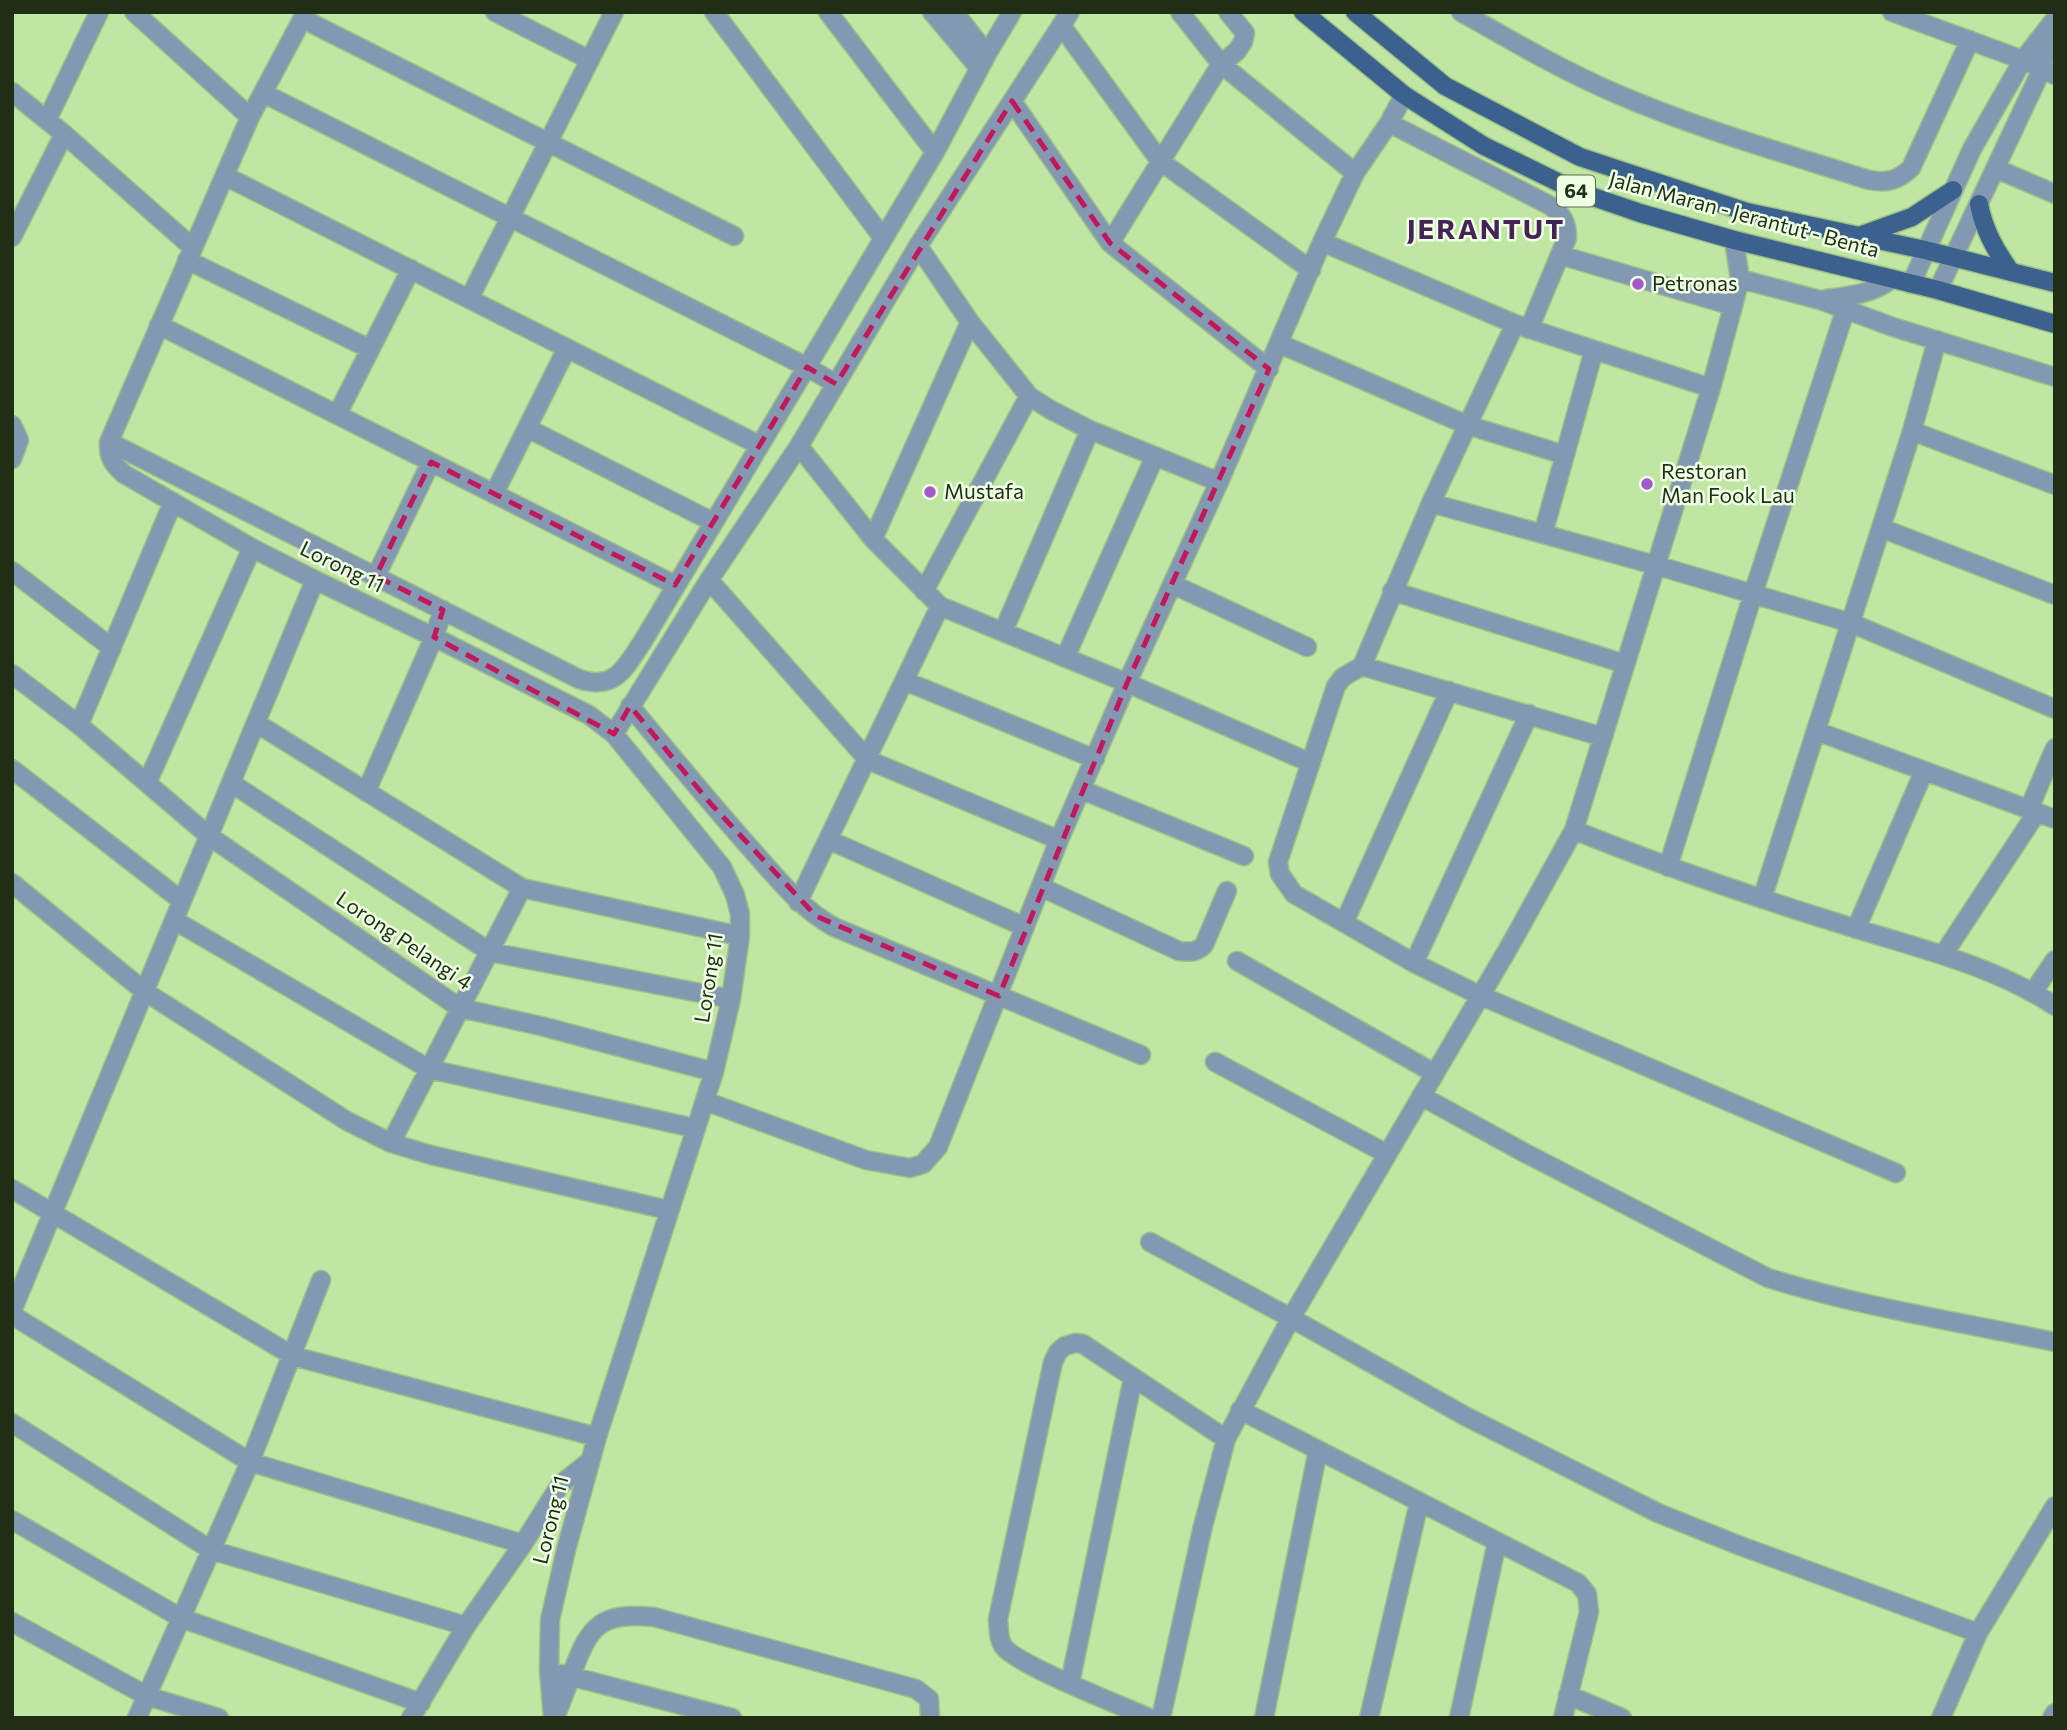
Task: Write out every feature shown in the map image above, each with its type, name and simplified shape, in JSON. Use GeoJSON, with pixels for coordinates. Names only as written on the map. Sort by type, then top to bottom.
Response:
{"type":"FeatureCollection","features":[{"type":"Feature","properties":{"kind":"main road","name":"Jalan Maran - Jerantut - Benta"},"geometry":{"type":"LineString","coordinates":[[1303,12],[1404,95],[1484,146],[1576,191],[1640,214],[1938,290],[2055,324]]}},
{"type":"Feature","properties":{"kind":"main road","name":"Jalan Maran - Jerantut - Benta"},"geometry":{"type":"LineString","coordinates":[[1355,12],[1445,86],[1580,157],[1747,212],[1925,250],[2055,283]]}},
{"type":"Feature","properties":{"kind":"main road"},"geometry":{"type":"LineString","coordinates":[[1859,236],[1912,217],[1953,190]]}},
{"type":"Feature","properties":{"kind":"main road"},"geometry":{"type":"LineString","coordinates":[[1979,204],[1983,224],[1996,251],[2011,272]]}},
{"type":"Feature","properties":{"kind":"street"},"geometry":{"type":"LineString","coordinates":[[47,120],[99,12]]}},
{"type":"Feature","properties":{"kind":"street"},"geometry":{"type":"LineString","coordinates":[[134,12],[250,117]]}},
{"type":"Feature","properties":{"kind":"street"},"geometry":{"type":"LineString","coordinates":[[495,12],[590,60]]}},
{"type":"Feature","properties":{"kind":"street"},"geometry":{"type":"LineString","coordinates":[[469,299],[614,12]]}},
{"type":"Feature","properties":{"kind":"street"},"geometry":{"type":"LineString","coordinates":[[714,12],[883,238]]}},
{"type":"Feature","properties":{"kind":"street"},"geometry":{"type":"LineString","coordinates":[[828,12],[935,152]]}},
{"type":"Feature","properties":{"kind":"street"},"geometry":{"type":"LineString","coordinates":[[932,12],[983,61]]}},
{"type":"Feature","properties":{"kind":"street"},"geometry":{"type":"LineString","coordinates":[[954,12],[983,61]]}},
{"type":"Feature","properties":{"kind":"street"},"geometry":{"type":"LineString","coordinates":[[734,236],[304,16],[250,117],[109,442],[579,679],[594,684],[608,682],[628,664],[935,152],[1012,12]]}},
{"type":"Feature","properties":{"kind":"street"},"geometry":{"type":"LineString","coordinates":[[1180,12],[1220,64],[1355,173]]}},
{"type":"Feature","properties":{"kind":"street"},"geometry":{"type":"LineString","coordinates":[[1110,243],[1220,64],[1237,51],[1243,42],[1245,33],[1228,12]]}},
{"type":"Feature","properties":{"kind":"street"},"geometry":{"type":"LineString","coordinates":[[1461,12],[1543,58],[1615,93],[1687,122],[1869,180],[1886,182],[1899,179],[1911,168],[1970,40]]}},
{"type":"Feature","properties":{"kind":"street"},"geometry":{"type":"LineString","coordinates":[[1892,12],[2023,60],[2048,72]]}},
{"type":"Feature","properties":{"kind":"street"},"geometry":{"type":"LineString","coordinates":[[614,734],[709,580],[799,446],[918,246],[1065,19],[1160,161],[1311,270]]}},
{"type":"Feature","properties":{"kind":"street"},"geometry":{"type":"LineString","coordinates":[[1911,284],[1972,149],[2023,60],[2053,22]]}},
{"type":"Feature","properties":{"kind":"street"},"geometry":{"type":"LineString","coordinates":[[1938,290],[1952,257],[2048,72],[2053,22]]}},
{"type":"Feature","properties":{"kind":"street"},"geometry":{"type":"LineString","coordinates":[[12,92],[64,134],[189,253],[370,349]]}},
{"type":"Feature","properties":{"kind":"street"},"geometry":{"type":"LineString","coordinates":[[263,93],[807,366],[836,384]]}},
{"type":"Feature","properties":{"kind":"street"},"geometry":{"type":"LineString","coordinates":[[705,1101],[866,1160],[910,1168],[923,1164],[939,1147],[1059,840],[1126,683],[1219,482],[1322,242],[1355,173],[1389,123],[1404,95]]}},
{"type":"Feature","properties":{"kind":"street"},"geometry":{"type":"LineString","coordinates":[[1012,101],[1110,243],[1269,369]]}},
{"type":"Feature","properties":{"kind":"street"},"geometry":{"type":"LineString","coordinates":[[1389,123],[1551,206],[1567,223],[1567,237],[1560,255],[1467,425],[1392,591],[1362,666],[1343,677],[1336,686],[1278,862],[1280,874],[1294,894],[1414,963],[1479,995],[1896,1173]]}},
{"type":"Feature","properties":{"kind":"street"},"geometry":{"type":"LineString","coordinates":[[12,237],[64,134]]}},
{"type":"Feature","properties":{"kind":"street"},"geometry":{"type":"LineString","coordinates":[[1997,169],[2055,194]]}},
{"type":"Feature","properties":{"kind":"street"},"geometry":{"type":"LineString","coordinates":[[225,176],[759,445]]}},
{"type":"Feature","properties":{"kind":"street"},"geometry":{"type":"LineString","coordinates":[[1161,1718],[1202,1530],[1226,1438],[1291,1318],[1574,830],[1733,306],[1740,279],[1734,240]]}},
{"type":"Feature","properties":{"kind":"street"},"geometry":{"type":"LineString","coordinates":[[1322,242],[1522,326],[1710,388]]}},
{"type":"Feature","properties":{"kind":"street"},"geometry":{"type":"LineString","coordinates":[[918,246],[970,322],[1029,396],[1090,429],[1219,482]]}},
{"type":"Feature","properties":{"kind":"street"},"geometry":{"type":"LineString","coordinates":[[1560,255],[1733,306]]}},
{"type":"Feature","properties":{"kind":"street"},"geometry":{"type":"LineString","coordinates":[[337,415],[411,270]]}},
{"type":"Feature","properties":{"kind":"street"},"geometry":{"type":"LineString","coordinates":[[1740,279],[1846,308],[1893,327],[2055,377]]}},
{"type":"Feature","properties":{"kind":"street"},"geometry":{"type":"LineString","coordinates":[[1820,300],[1861,294],[1881,287],[1892,279]]}},
{"type":"Feature","properties":{"kind":"street"},"geometry":{"type":"LineString","coordinates":[[1668,867],[1846,308]]}},
{"type":"Feature","properties":{"kind":"street"},"geometry":{"type":"LineString","coordinates":[[873,539],[970,322]]}},
{"type":"Feature","properties":{"kind":"street"},"geometry":{"type":"LineString","coordinates":[[159,325],[675,585]]}},
{"type":"Feature","properties":{"kind":"street"},"geometry":{"type":"LineString","coordinates":[[1762,900],[1912,431],[1937,340]]}},
{"type":"Feature","properties":{"kind":"street"},"geometry":{"type":"LineString","coordinates":[[1280,344],[1467,425],[1565,455]]}},
{"type":"Feature","properties":{"kind":"street"},"geometry":{"type":"LineString","coordinates":[[494,494],[567,348]]}},
{"type":"Feature","properties":{"kind":"street"},"geometry":{"type":"LineString","coordinates":[[1543,534],[1594,350]]}},
{"type":"Feature","properties":{"kind":"street"},"geometry":{"type":"LineString","coordinates":[[924,591],[1029,396]]}},
{"type":"Feature","properties":{"kind":"street"},"geometry":{"type":"LineString","coordinates":[[12,425],[19,440],[12,459]]}},
{"type":"Feature","properties":{"kind":"street"},"geometry":{"type":"LineString","coordinates":[[527,428],[713,522]]}},
{"type":"Feature","properties":{"kind":"street"},"geometry":{"type":"LineString","coordinates":[[1003,632],[1090,429]]}},
{"type":"Feature","properties":{"kind":"street"},"geometry":{"type":"LineString","coordinates":[[1912,431],[2055,485]]}},
{"type":"Feature","properties":{"kind":"street","name":"Lorong 11"},"geometry":{"type":"LineString","coordinates":[[109,442],[108,453],[124,474],[252,548],[589,715],[614,734],[722,867],[735,895],[740,915],[740,936],[731,999],[714,1072],[597,1437],[550,1620],[549,1671],[554,1718]]}},
{"type":"Feature","properties":{"kind":"street"},"geometry":{"type":"LineString","coordinates":[[799,446],[873,539],[940,606],[1311,763]]}},
{"type":"Feature","properties":{"kind":"street"},"geometry":{"type":"LineString","coordinates":[[1065,658],[1156,456]]}},
{"type":"Feature","properties":{"kind":"street"},"geometry":{"type":"LineString","coordinates":[[376,576],[431,462]]}},
{"type":"Feature","properties":{"kind":"street"},"geometry":{"type":"LineString","coordinates":[[79,725],[173,502]]}},
{"type":"Feature","properties":{"kind":"street"},"geometry":{"type":"LineString","coordinates":[[1431,503],[1851,623],[2055,709]]}},
{"type":"Feature","properties":{"kind":"street"},"geometry":{"type":"LineString","coordinates":[[1881,528],[2055,595]]}},
{"type":"Feature","properties":{"kind":"street"},"geometry":{"type":"LineString","coordinates":[[147,783],[252,548]]}},
{"type":"Feature","properties":{"kind":"street"},"geometry":{"type":"LineString","coordinates":[[12,571],[112,648]]}},
{"type":"Feature","properties":{"kind":"street"},"geometry":{"type":"LineString","coordinates":[[315,580],[12,1313],[250,1462],[523,1544]]}},
{"type":"Feature","properties":{"kind":"street"},"geometry":{"type":"LineString","coordinates":[[709,580],[868,760],[1059,840]]}},
{"type":"Feature","properties":{"kind":"street"},"geometry":{"type":"LineString","coordinates":[[1172,584],[1307,647]]}},
{"type":"Feature","properties":{"kind":"street"},"geometry":{"type":"LineString","coordinates":[[1392,591],[1626,664]]}},
{"type":"Feature","properties":{"kind":"street"},"geometry":{"type":"LineString","coordinates":[[798,902],[940,606]]}},
{"type":"Feature","properties":{"kind":"street"},"geometry":{"type":"LineString","coordinates":[[366,792],[435,637],[443,610]]}},
{"type":"Feature","properties":{"kind":"street"},"geometry":{"type":"LineString","coordinates":[[1362,666],[1603,737]]}},
{"type":"Feature","properties":{"kind":"street","name":"Lorong Pelangi 4"},"geometry":{"type":"LineString","coordinates":[[12,674],[79,725],[209,836],[460,1008],[541,1026],[714,1072]]}},
{"type":"Feature","properties":{"kind":"street"},"geometry":{"type":"LineString","coordinates":[[905,681],[1095,759]]}},
{"type":"Feature","properties":{"kind":"street"},"geometry":{"type":"LineString","coordinates":[[1344,923],[1449,691]]}},
{"type":"Feature","properties":{"kind":"street"},"geometry":{"type":"LineString","coordinates":[[630,705],[711,804],[798,902],[816,916],[834,927],[1141,1055]]}},
{"type":"Feature","properties":{"kind":"street"},"geometry":{"type":"LineString","coordinates":[[1414,963],[1529,714]]}},
{"type":"Feature","properties":{"kind":"street"},"geometry":{"type":"LineString","coordinates":[[256,723],[523,888],[740,936]]}},
{"type":"Feature","properties":{"kind":"street"},"geometry":{"type":"LineString","coordinates":[[1816,731],[2055,819]]}},
{"type":"Feature","properties":{"kind":"street"},"geometry":{"type":"LineString","coordinates":[[1943,955],[2033,811],[2055,748]]}},
{"type":"Feature","properties":{"kind":"street"},"geometry":{"type":"LineString","coordinates":[[12,769],[182,901]]}},
{"type":"Feature","properties":{"kind":"street"},"geometry":{"type":"LineString","coordinates":[[1856,929],[1924,771]]}},
{"type":"Feature","properties":{"kind":"street"},"geometry":{"type":"LineString","coordinates":[[231,783],[490,952],[731,999]]}},
{"type":"Feature","properties":{"kind":"street"},"geometry":{"type":"LineString","coordinates":[[1082,790],[1244,856]]}},
{"type":"Feature","properties":{"kind":"street"},"geometry":{"type":"LineString","coordinates":[[1574,830],[1762,900],[1943,955],[2033,992],[2055,1006]]}},
{"type":"Feature","properties":{"kind":"street"},"geometry":{"type":"LineString","coordinates":[[829,840],[1025,927]]}},
{"type":"Feature","properties":{"kind":"street"},"geometry":{"type":"LineString","coordinates":[[12,883],[144,991],[348,1121],[391,1143],[442,1158],[668,1210]]}},
{"type":"Feature","properties":{"kind":"street"},"geometry":{"type":"LineString","coordinates":[[1041,887],[1179,951],[1192,952],[1204,945],[1227,891]]}},
{"type":"Feature","properties":{"kind":"street"},"geometry":{"type":"LineString","coordinates":[[391,1143],[523,888]]}},
{"type":"Feature","properties":{"kind":"street"},"geometry":{"type":"LineString","coordinates":[[174,920],[429,1069],[694,1128]]}},
{"type":"Feature","properties":{"kind":"street"},"geometry":{"type":"LineString","coordinates":[[2033,992],[2055,960]]}},
{"type":"Feature","properties":{"kind":"street"},"geometry":{"type":"LineString","coordinates":[[1237,961],[1434,1073]]}},
{"type":"Feature","properties":{"kind":"street"},"geometry":{"type":"LineString","coordinates":[[1215,1062],[1387,1154]]}},
{"type":"Feature","properties":{"kind":"street"},"geometry":{"type":"LineString","coordinates":[[1421,1096],[1525,1153],[1768,1278],[1943,1320],[2055,1342]]}},
{"type":"Feature","properties":{"kind":"street"},"geometry":{"type":"LineString","coordinates":[[12,1189],[293,1356],[597,1437]]}},
{"type":"Feature","properties":{"kind":"street"},"geometry":{"type":"LineString","coordinates":[[1150,1242],[1465,1416],[1658,1513],[1978,1633]]}},
{"type":"Feature","properties":{"kind":"street"},"geometry":{"type":"LineString","coordinates":[[137,1718],[250,1462],[321,1280]]}},
{"type":"Feature","properties":{"kind":"street"},"geometry":{"type":"LineString","coordinates":[[1149,1718],[1011,1655],[1000,1637],[998,1619],[1053,1362],[1058,1352],[1075,1343],[1083,1344],[1226,1438]]}},
{"type":"Feature","properties":{"kind":"street"},"geometry":{"type":"LineString","coordinates":[[1070,1683],[1133,1378]]}},
{"type":"Feature","properties":{"kind":"street"},"geometry":{"type":"LineString","coordinates":[[1240,1410],[1577,1583],[1587,1594],[1589,1612],[1563,1718]]}},
{"type":"Feature","properties":{"kind":"street"},"geometry":{"type":"LineString","coordinates":[[12,1423],[211,1550],[466,1626]]}},
{"type":"Feature","properties":{"kind":"street"},"geometry":{"type":"LineString","coordinates":[[1264,1718],[1318,1450]]}},
{"type":"Feature","properties":{"kind":"street"},"geometry":{"type":"LineString","coordinates":[[12,1520],[181,1618],[416,1710],[466,1626],[560,1485],[590,1461]]}},
{"type":"Feature","properties":{"kind":"street"},"geometry":{"type":"LineString","coordinates":[[1368,1718],[1419,1503]]}},
{"type":"Feature","properties":{"kind":"street"},"geometry":{"type":"LineString","coordinates":[[1941,1718],[1978,1633],[2055,1506]]}},
{"type":"Feature","properties":{"kind":"street"},"geometry":{"type":"LineString","coordinates":[[1459,1718],[1497,1542]]}},
{"type":"Feature","properties":{"kind":"street"},"geometry":{"type":"LineString","coordinates":[[554,1718],[584,1641],[594,1628],[622,1617],[654,1617],[916,1689],[929,1699],[930,1718]]}},
{"type":"Feature","properties":{"kind":"street"},"geometry":{"type":"LineString","coordinates":[[12,1622],[147,1696],[219,1718]]}},
{"type":"Feature","properties":{"kind":"street"},"geometry":{"type":"LineString","coordinates":[[549,1671],[732,1718]]}},
{"type":"Feature","properties":{"kind":"street"},"geometry":{"type":"LineString","coordinates":[[1568,1695],[1622,1718]]}},
{"type":"Feature","properties":{"kind":"street"},"geometry":{"type":"LineString","coordinates":[[2052,1718],[2055,1713]]}},
{"type":"Feature","properties":{"kind":"highlighted area"},"geometry":{"type":"Polygon","coordinates":[[[1012,101],[1110,243],[1269,369],[1127,683],[999,996],[816,916],[711,804],[630,706],[614,734],[434,637],[443,610],[376,576],[431,462],[675,585],[807,367],[836,384],[1012,101]]]}},
{"type":"Feature","properties":{"kind":"place","name":"Petronas"},"geometry":{"type":"Point","coordinates":[1638,284]}},
{"type":"Feature","properties":{"kind":"place","name":"Restoran Man Fook Lau"},"geometry":{"type":"Point","coordinates":[1647,484]}},
{"type":"Feature","properties":{"kind":"place","name":"Mustafa"},"geometry":{"type":"Point","coordinates":[930,492]}},
{"type":"Feature","properties":{"kind":"district","name":"JERANTUT"},"geometry":{"type":"Point","coordinates":[1486,229]}}]}
